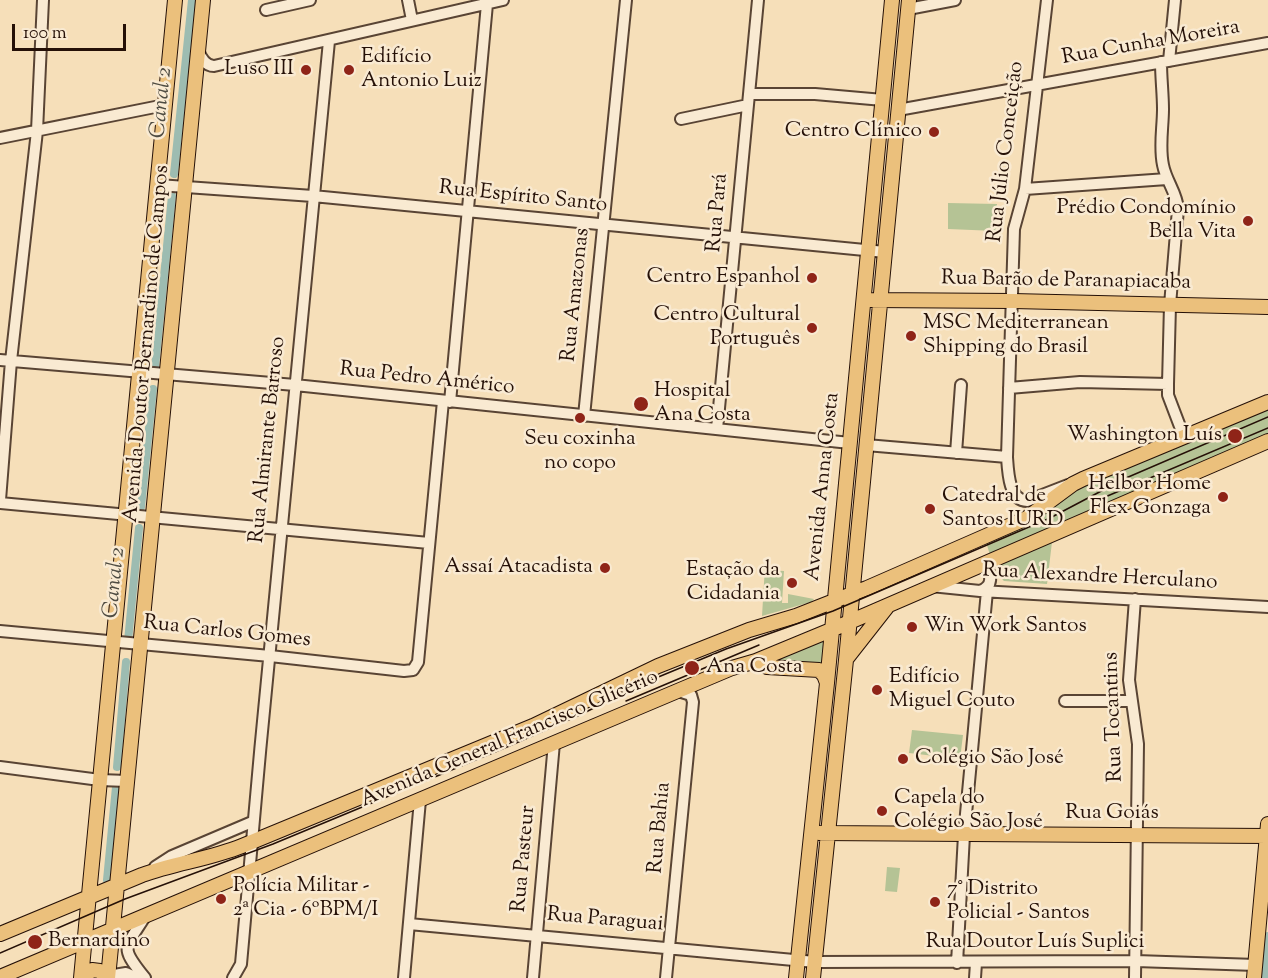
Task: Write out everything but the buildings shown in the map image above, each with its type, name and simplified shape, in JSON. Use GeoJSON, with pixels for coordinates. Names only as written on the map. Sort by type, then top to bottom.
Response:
{"type":"FeatureCollection","features":[{"type":"Feature","properties":{"kind":"main road","name":"Avenida Doutor Bernardino de Campos"},"geometry":{"type":"LineString","coordinates":[[82,978],[175,0]]}},
{"type":"Feature","properties":{"kind":"main road","name":"Avenida Doutor Bernardino de Campos"},"geometry":{"type":"LineString","coordinates":[[108,977],[203,0]]}},
{"type":"Feature","properties":{"kind":"main road","name":"Avenida Anna Costa"},"geometry":{"type":"LineString","coordinates":[[813,978],[807,961],[811,833],[892,0]]}},
{"type":"Feature","properties":{"kind":"main road","name":"Avenida Anna Costa"},"geometry":{"type":"LineString","coordinates":[[796,978],[807,961],[828,832],[909,5]]}},
{"type":"Feature","properties":{"kind":"main road","name":"Rua Barão de Paranapiacaba"},"geometry":{"type":"LineString","coordinates":[[863,300],[1268,307]]}},
{"type":"Feature","properties":{"kind":"main road","name":"Avenida General Francisco Glicério"},"geometry":{"type":"LineString","coordinates":[[0,934],[142,875],[165,867],[223,854],[251,843],[533,726],[658,666],[884,581],[1034,514],[1073,484],[1268,402]]}},
{"type":"Feature","properties":{"kind":"main road","name":"Avenida General Francisco Glicério"},"geometry":{"type":"LineString","coordinates":[[0,978],[732,668],[756,661],[849,623],[1268,441]]}},
{"type":"Feature","properties":{"kind":"main road"},"geometry":{"type":"LineString","coordinates":[[850,443],[860,447],[862,452],[860,474],[863,480]]}},
{"type":"Feature","properties":{"kind":"main road"},"geometry":{"type":"LineString","coordinates":[[970,543],[979,549],[986,563]]}},
{"type":"Feature","properties":{"kind":"main road"},"geometry":{"type":"LineString","coordinates":[[854,571],[865,579],[884,581]]}},
{"type":"Feature","properties":{"kind":"main road"},"geometry":{"type":"LineString","coordinates":[[846,660],[890,604]]}},
{"type":"Feature","properties":{"kind":"main road"},"geometry":{"type":"LineString","coordinates":[[756,661],[767,667],[819,670],[827,683]]}},
{"type":"Feature","properties":{"kind":"main road"},"geometry":{"type":"LineString","coordinates":[[533,726],[540,728],[554,744]]}},
{"type":"Feature","properties":{"kind":"main road"},"geometry":{"type":"LineString","coordinates":[[277,832],[274,848],[285,858]]}},
{"type":"Feature","properties":{"kind":"main road"},"geometry":{"type":"LineString","coordinates":[[1255,971],[1268,832]]}},
{"type":"Feature","properties":{"kind":"main road","name":"Rua Goiás"},"geometry":{"type":"LineString","coordinates":[[811,833],[964,835],[1268,832]]}},
{"type":"Feature","properties":{"kind":"main road"},"geometry":{"type":"LineString","coordinates":[[82,978],[92,970],[100,971],[108,977]]}},
{"type":"Feature","properties":{"kind":"street"},"geometry":{"type":"LineString","coordinates":[[43,0],[37,131],[6,361],[0,502],[429,543],[447,402],[487,4]]}},
{"type":"Feature","properties":{"kind":"street"},"geometry":{"type":"LineString","coordinates":[[266,10],[310,0]]}},
{"type":"Feature","properties":{"kind":"street"},"geometry":{"type":"LineString","coordinates":[[408,0],[412,20]]}},
{"type":"Feature","properties":{"kind":"street"},"geometry":{"type":"LineString","coordinates":[[198,50],[203,60],[214,66],[503,0]]}},
{"type":"Feature","properties":{"kind":"street","name":"Rua Amazonas"},"geometry":{"type":"LineString","coordinates":[[584,416],[626,0]]}},
{"type":"Feature","properties":{"kind":"street","name":"Rua Pará"},"geometry":{"type":"LineString","coordinates":[[717,429],[758,0]]}},
{"type":"Feature","properties":{"kind":"street"},"geometry":{"type":"LineString","coordinates":[[909,5],[955,0]]}},
{"type":"Feature","properties":{"kind":"street","name":"Rua Júlio Conceição"},"geometry":{"type":"LineString","coordinates":[[1047,0],[1035,85],[1025,189],[1014,229],[1007,457],[1010,481],[1015,496],[1020,501],[1027,501],[1073,484]]}},
{"type":"Feature","properties":{"kind":"street"},"geometry":{"type":"LineString","coordinates":[[1175,0],[1165,61],[1161,127],[1162,157],[1167,179],[1177,198],[1178,209],[1170,305],[1168,395],[1184,437]]}},
{"type":"Feature","properties":{"kind":"street","name":"Rua Almirante Barroso"},"geometry":{"type":"LineString","coordinates":[[232,978],[241,964],[252,822],[270,656],[279,529],[329,40]]}},
{"type":"Feature","properties":{"kind":"street","name":"Rua Cunha Moreira"},"geometry":{"type":"LineString","coordinates":[[898,110],[1268,43]]}},
{"type":"Feature","properties":{"kind":"street"},"geometry":{"type":"LineString","coordinates":[[681,119],[749,100],[815,94],[883,100]]}},
{"type":"Feature","properties":{"kind":"street"},"geometry":{"type":"LineString","coordinates":[[0,138],[165,105]]}},
{"type":"Feature","properties":{"kind":"street"},"geometry":{"type":"LineString","coordinates":[[1025,189],[1167,179]]}},
{"type":"Feature","properties":{"kind":"street","name":"Rua Espírito Santo"},"geometry":{"type":"LineString","coordinates":[[158,185],[184,185],[313,196],[885,252]]}},
{"type":"Feature","properties":{"kind":"street","name":"Rua Pedro Américo"},"geometry":{"type":"LineString","coordinates":[[6,361],[295,385],[850,443]]}},
{"type":"Feature","properties":{"kind":"street"},"geometry":{"type":"LineString","coordinates":[[1009,388],[1080,382],[1168,384]]}},
{"type":"Feature","properties":{"kind":"street"},"geometry":{"type":"LineString","coordinates":[[956,453],[961,385]]}},
{"type":"Feature","properties":{"kind":"street"},"geometry":{"type":"LineString","coordinates":[[866,445],[1007,457]]}},
{"type":"Feature","properties":{"kind":"street","name":"Rua Carlos Gomes"},"geometry":{"type":"LineString","coordinates":[[0,631],[404,671],[413,670],[418,662],[429,543]]}},
{"type":"Feature","properties":{"kind":"street"},"geometry":{"type":"LineString","coordinates":[[957,963],[964,835],[983,591],[990,584],[986,563]]}},
{"type":"Feature","properties":{"kind":"street","name":"Rua Alexandre Herculano"},"geometry":{"type":"LineString","coordinates":[[931,586],[1268,608]]}},
{"type":"Feature","properties":{"kind":"street","name":"Rua Tocantins"},"geometry":{"type":"LineString","coordinates":[[1135,599],[1129,680],[1138,744],[1135,978]]}},
{"type":"Feature","properties":{"kind":"street","name":"Rua Bahia"},"geometry":{"type":"LineString","coordinates":[[666,978],[693,702],[690,695],[678,691]]}},
{"type":"Feature","properties":{"kind":"street"},"geometry":{"type":"LineString","coordinates":[[1065,701],[1132,701]]}},
{"type":"Feature","properties":{"kind":"street","name":"Rua Pasteur"},"geometry":{"type":"LineString","coordinates":[[533,978],[554,744]]}},
{"type":"Feature","properties":{"kind":"street"},"geometry":{"type":"LineString","coordinates":[[0,767],[100,780],[127,781]]}},
{"type":"Feature","properties":{"kind":"street"},"geometry":{"type":"LineString","coordinates":[[404,978],[420,800]]}},
{"type":"Feature","properties":{"kind":"street"},"geometry":{"type":"LineString","coordinates":[[142,875],[172,856],[252,822]]}},
{"type":"Feature","properties":{"kind":"street"},"geometry":{"type":"LineString","coordinates":[[144,918],[129,940],[126,949],[131,961],[145,978]]}},
{"type":"Feature","properties":{"kind":"street","name":"Rua Paraguai"},"geometry":{"type":"LineString","coordinates":[[409,924],[537,934],[807,961]]}},
{"type":"Feature","properties":{"kind":"street","name":"Rua Doutor Luís Suplici"},"geometry":{"type":"LineString","coordinates":[[807,961],[976,963],[1136,961],[1255,971]]}},
{"type":"Feature","properties":{"kind":"street"},"geometry":{"type":"LineString","coordinates":[[975,978],[976,963]]}},
{"type":"Feature","properties":{"kind":"street"},"geometry":{"type":"LineString","coordinates":[[108,977],[126,973],[137,978]]}},
{"type":"Feature","properties":{"kind":"green space"},"geometry":{"type":"Polygon","coordinates":[[[948,203],[997,204],[996,231],[948,229],[948,203]]]}},
{"type":"Feature","properties":{"kind":"green space"},"geometry":{"type":"Polygon","coordinates":[[[1268,407],[1268,436],[990,555],[986,542],[1077,488],[1268,407]]]}},
{"type":"Feature","properties":{"kind":"green space"},"geometry":{"type":"Polygon","coordinates":[[[1052,542],[1047,584],[1004,581],[998,575],[1000,565],[1052,542]]]}},
{"type":"Feature","properties":{"kind":"green space"},"geometry":{"type":"Polygon","coordinates":[[[765,566],[766,570],[784,571],[782,603],[788,603],[788,594],[814,599],[811,602],[762,616],[765,566]]]}},
{"type":"Feature","properties":{"kind":"green space"},"geometry":{"type":"Polygon","coordinates":[[[824,639],[822,665],[775,661],[775,660],[824,639]]]}},
{"type":"Feature","properties":{"kind":"green space"},"geometry":{"type":"Polygon","coordinates":[[[912,730],[963,735],[960,759],[909,753],[912,730]]]}},
{"type":"Feature","properties":{"kind":"green space"},"geometry":{"type":"Polygon","coordinates":[[[887,867],[900,868],[897,892],[885,891],[887,867]]]}},
{"type":"Feature","properties":{"kind":"waterway","name":"Canal 2"},"geometry":{"type":"LineString","coordinates":[[174,174],[192,0]]}},
{"type":"Feature","properties":{"kind":"waterway","name":"Canal 2"},"geometry":{"type":"LineString","coordinates":[[155,367],[172,196]]}},
{"type":"Feature","properties":{"kind":"waterway","name":"Canal 2"},"geometry":{"type":"LineString","coordinates":[[141,507],[153,389]]}},
{"type":"Feature","properties":{"kind":"waterway","name":"Canal 2"},"geometry":{"type":"LineString","coordinates":[[128,641],[139,528]]}},
{"type":"Feature","properties":{"kind":"waterway","name":"Canal 2"},"geometry":{"type":"LineString","coordinates":[[117,767],[126,662]]}},
{"type":"Feature","properties":{"kind":"waterway","name":"Canal 2"},"geometry":{"type":"LineString","coordinates":[[107,880],[116,787]]}},
{"type":"Feature","properties":{"kind":"waterway"},"geometry":{"type":"LineString","coordinates":[[1264,978],[1268,936]]}},
{"type":"Feature","properties":{"kind":"tram line"},"geometry":{"type":"LineString","coordinates":[[0,953],[125,899],[273,844],[507,747],[580,715],[639,685],[726,649],[833,611],[1050,518],[1126,478],[1268,417]]}},
{"type":"Feature","properties":{"kind":"tram line"},"geometry":{"type":"LineString","coordinates":[[1098,500],[1268,428]]}},
{"type":"Feature","properties":{"kind":"tram line"},"geometry":{"type":"LineString","coordinates":[[626,701],[759,645]]}},
{"type":"Feature","properties":{"kind":"place","name":"Luso III"},"geometry":{"type":"Point","coordinates":[306,70]}},
{"type":"Feature","properties":{"kind":"place","name":"Edifício Antonio Luiz"},"geometry":{"type":"Point","coordinates":[349,70]}},
{"type":"Feature","properties":{"kind":"place","name":"Centro Clínico"},"geometry":{"type":"Point","coordinates":[934,132]}},
{"type":"Feature","properties":{"kind":"place","name":"Prédio Condomínio Bella Vita"},"geometry":{"type":"Point","coordinates":[1248,221]}},
{"type":"Feature","properties":{"kind":"place","name":"Centro Espanhol"},"geometry":{"type":"Point","coordinates":[812,278]}},
{"type":"Feature","properties":{"kind":"place","name":"Centro Cultural Português"},"geometry":{"type":"Point","coordinates":[812,328]}},
{"type":"Feature","properties":{"kind":"place","name":"MSC Mediterranean Shipping do Brasil"},"geometry":{"type":"Point","coordinates":[911,336]}},
{"type":"Feature","properties":{"kind":"place","name":"Hospital Ana Costa"},"geometry":{"type":"Point","coordinates":[641,404]}},
{"type":"Feature","properties":{"kind":"place","name":"Seu coxinha no copo"},"geometry":{"type":"Point","coordinates":[580,418]}},
{"type":"Feature","properties":{"kind":"place","name":"Washington Luís"},"geometry":{"type":"Point","coordinates":[1235,436]}},
{"type":"Feature","properties":{"kind":"place","name":"Helbor Home Flex Gonzaga"},"geometry":{"type":"Point","coordinates":[1223,497]}},
{"type":"Feature","properties":{"kind":"place","name":"Catedral de Santos IURD"},"geometry":{"type":"Point","coordinates":[930,509]}},
{"type":"Feature","properties":{"kind":"place","name":"Assaí Atacadista"},"geometry":{"type":"Point","coordinates":[605,568]}},
{"type":"Feature","properties":{"kind":"place","name":"Estação da Cidadania"},"geometry":{"type":"Point","coordinates":[792,583]}},
{"type":"Feature","properties":{"kind":"place","name":"Win Work Santos"},"geometry":{"type":"Point","coordinates":[912,627]}},
{"type":"Feature","properties":{"kind":"place","name":"Ana Costa"},"geometry":{"type":"Point","coordinates":[692,668]}},
{"type":"Feature","properties":{"kind":"place","name":"Edifício Miguel Couto"},"geometry":{"type":"Point","coordinates":[877,690]}},
{"type":"Feature","properties":{"kind":"place","name":"Colégio São José"},"geometry":{"type":"Point","coordinates":[903,759]}},
{"type":"Feature","properties":{"kind":"place","name":"Capela do Colégio São José"},"geometry":{"type":"Point","coordinates":[882,811]}},
{"type":"Feature","properties":{"kind":"place","name":"Polícia Militar - 2ª Cia - 6ºBPM/I"},"geometry":{"type":"Point","coordinates":[221,899]}},
{"type":"Feature","properties":{"kind":"place","name":"7° Distrito Policial - Santos"},"geometry":{"type":"Point","coordinates":[935,902]}},
{"type":"Feature","properties":{"kind":"place","name":"Bernardino"},"geometry":{"type":"Point","coordinates":[35,942]}}]}
